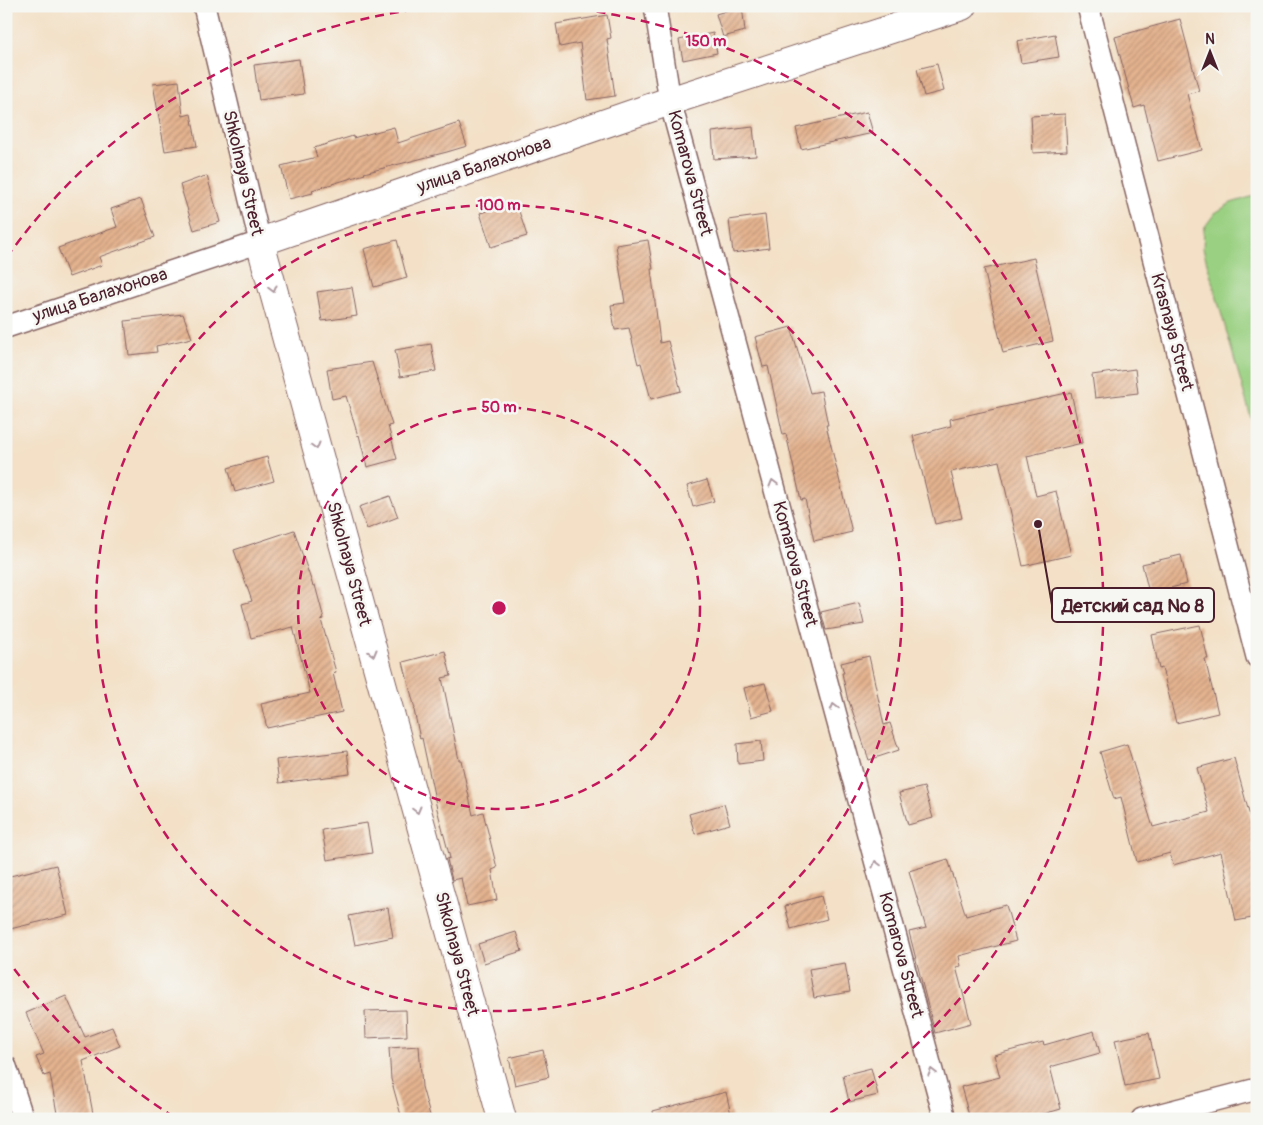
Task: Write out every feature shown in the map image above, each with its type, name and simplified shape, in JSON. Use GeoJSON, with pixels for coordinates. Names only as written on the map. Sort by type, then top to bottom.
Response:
{"type":"FeatureCollection","features":[{"type":"Feature","properties":{"kind":"street","name":"Shkolnaya Street"},"geometry":{"type":"LineString","coordinates":[[204,6],[260,242],[502,1119]]}},
{"type":"Feature","properties":{"kind":"street","name":"Komarova Street"},"geometry":{"type":"LineString","coordinates":[[655,6],[670,101],[945,1119]]}},
{"type":"Feature","properties":{"kind":"street","name":"улица Балахонова"},"geometry":{"type":"LineString","coordinates":[[6,327],[670,101],[962,6]]}},
{"type":"Feature","properties":{"kind":"street","name":"Krasnaya Street"},"geometry":{"type":"LineString","coordinates":[[1088,6],[1257,657]]}},
{"type":"Feature","properties":{"kind":"street"},"geometry":{"type":"LineString","coordinates":[[6,1067],[23,1119]]}},
{"type":"Feature","properties":{"kind":"street"},"geometry":{"type":"LineString","coordinates":[[1142,1119],[1257,1089]]}},
{"type":"Feature","properties":{"kind":"green space"},"geometry":{"type":"Polygon","coordinates":[[[1257,195],[1257,439],[1203,249],[1204,228],[1215,213],[1231,203],[1257,195]]]}},
{"type":"Feature","properties":{"kind":"building"},"geometry":{"type":"Polygon","coordinates":[[[742,6],[745,31],[723,37],[716,14],[742,6]]]}},
{"type":"Feature","properties":{"kind":"building"},"geometry":{"type":"Polygon","coordinates":[[[607,15],[611,38],[607,39],[615,96],[587,100],[580,43],[560,47],[556,24],[607,15]]]}},
{"type":"Feature","properties":{"kind":"building"},"geometry":{"type":"Polygon","coordinates":[[[1180,19],[1199,91],[1187,94],[1202,150],[1158,161],[1144,105],[1134,108],[1115,37],[1180,19]]]}},
{"type":"Feature","properties":{"kind":"building"},"geometry":{"type":"Polygon","coordinates":[[[713,33],[717,53],[683,60],[679,40],[713,33]]]}},
{"type":"Feature","properties":{"kind":"building"},"geometry":{"type":"Polygon","coordinates":[[[1055,34],[1059,57],[1021,63],[1017,41],[1055,34]]]}},
{"type":"Feature","properties":{"kind":"building"},"geometry":{"type":"Polygon","coordinates":[[[299,59],[304,94],[259,100],[254,65],[299,59]]]}},
{"type":"Feature","properties":{"kind":"building"},"geometry":{"type":"Polygon","coordinates":[[[937,64],[944,91],[924,96],[917,69],[937,64]]]}},
{"type":"Feature","properties":{"kind":"building"},"geometry":{"type":"Polygon","coordinates":[[[179,81],[183,116],[191,114],[197,146],[165,151],[153,84],[179,81]]]}},
{"type":"Feature","properties":{"kind":"building"},"geometry":{"type":"Polygon","coordinates":[[[867,112],[873,133],[801,149],[796,128],[867,112]]]}},
{"type":"Feature","properties":{"kind":"building"},"geometry":{"type":"Polygon","coordinates":[[[1065,114],[1067,151],[1033,153],[1031,116],[1065,114]]]}},
{"type":"Feature","properties":{"kind":"building"},"geometry":{"type":"Polygon","coordinates":[[[459,123],[467,146],[364,173],[312,190],[313,193],[289,199],[281,166],[317,157],[314,148],[353,136],[353,138],[394,127],[398,143],[459,123]]]}},
{"type":"Feature","properties":{"kind":"building"},"geometry":{"type":"Polygon","coordinates":[[[753,127],[756,156],[714,159],[712,132],[753,127]]]}},
{"type":"Feature","properties":{"kind":"building"},"geometry":{"type":"Polygon","coordinates":[[[207,176],[220,222],[194,230],[180,185],[207,176]]]}},
{"type":"Feature","properties":{"kind":"building"},"geometry":{"type":"Polygon","coordinates":[[[141,199],[155,237],[99,257],[102,265],[69,277],[58,248],[117,227],[111,209],[141,199]]]}},
{"type":"Feature","properties":{"kind":"building"},"geometry":{"type":"Polygon","coordinates":[[[516,202],[527,236],[491,247],[480,213],[516,202]]]}},
{"type":"Feature","properties":{"kind":"building"},"geometry":{"type":"Polygon","coordinates":[[[765,215],[769,248],[733,253],[729,220],[765,215]]]}},
{"type":"Feature","properties":{"kind":"building"},"geometry":{"type":"Polygon","coordinates":[[[397,240],[407,278],[374,287],[364,249],[397,240]]]}},
{"type":"Feature","properties":{"kind":"building"},"geometry":{"type":"Polygon","coordinates":[[[648,240],[653,269],[651,269],[660,343],[668,341],[681,391],[651,399],[641,363],[638,364],[629,328],[615,330],[611,305],[625,303],[616,245],[648,240]]]}},
{"type":"Feature","properties":{"kind":"building"},"geometry":{"type":"Polygon","coordinates":[[[1034,258],[1053,341],[1003,353],[984,269],[1034,258]]]}},
{"type":"Feature","properties":{"kind":"building"},"geometry":{"type":"Polygon","coordinates":[[[352,287],[357,316],[322,321],[317,292],[352,287]]]}},
{"type":"Feature","properties":{"kind":"building"},"geometry":{"type":"Polygon","coordinates":[[[183,314],[192,338],[156,346],[157,352],[129,355],[125,321],[183,314]]]}},
{"type":"Feature","properties":{"kind":"building"},"geometry":{"type":"Polygon","coordinates":[[[791,327],[810,393],[821,391],[828,425],[826,425],[852,532],[814,541],[805,499],[801,500],[786,434],[783,435],[768,366],[763,367],[755,337],[791,327]]]}},
{"type":"Feature","properties":{"kind":"building"},"geometry":{"type":"Polygon","coordinates":[[[431,344],[436,371],[400,377],[395,350],[431,344]]]}},
{"type":"Feature","properties":{"kind":"building"},"geometry":{"type":"Polygon","coordinates":[[[372,362],[392,425],[388,426],[397,459],[367,467],[346,396],[332,399],[327,369],[372,362]]]}},
{"type":"Feature","properties":{"kind":"building"},"geometry":{"type":"Polygon","coordinates":[[[1135,369],[1138,393],[1095,398],[1092,375],[1135,369]]]}},
{"type":"Feature","properties":{"kind":"building"},"geometry":{"type":"Polygon","coordinates":[[[1071,392],[1082,443],[1027,456],[1036,496],[1056,491],[1071,555],[1023,566],[999,461],[951,472],[962,518],[935,524],[913,436],[951,426],[950,419],[1071,392]]]}},
{"type":"Feature","properties":{"kind":"building"},"geometry":{"type":"Polygon","coordinates":[[[267,457],[274,481],[235,492],[228,468],[267,457]]]}},
{"type":"Feature","properties":{"kind":"building"},"geometry":{"type":"Polygon","coordinates":[[[707,480],[714,501],[693,507],[687,486],[707,480]]]}},
{"type":"Feature","properties":{"kind":"building"},"geometry":{"type":"Polygon","coordinates":[[[390,496],[398,517],[367,529],[359,507],[390,496]]]}},
{"type":"Feature","properties":{"kind":"building"},"geometry":{"type":"Polygon","coordinates":[[[294,530],[313,586],[315,585],[324,619],[321,620],[336,672],[333,673],[342,712],[267,728],[261,704],[310,693],[293,627],[251,638],[242,604],[252,601],[234,550],[294,530]]]}},
{"type":"Feature","properties":{"kind":"building"},"geometry":{"type":"Polygon","coordinates":[[[1181,555],[1187,584],[1149,593],[1142,564],[1181,555]]]}},
{"type":"Feature","properties":{"kind":"building"},"geometry":{"type":"Polygon","coordinates":[[[859,603],[864,624],[826,630],[821,612],[859,603]]]}},
{"type":"Feature","properties":{"kind":"building"},"geometry":{"type":"Polygon","coordinates":[[[1200,625],[1208,659],[1205,659],[1218,713],[1176,723],[1162,668],[1159,669],[1152,635],[1200,625]]]}},
{"type":"Feature","properties":{"kind":"building"},"geometry":{"type":"Polygon","coordinates":[[[445,651],[451,676],[442,678],[459,760],[461,760],[473,815],[483,812],[497,868],[492,870],[497,900],[467,906],[461,878],[452,880],[447,859],[450,858],[403,662],[445,651]]]}},
{"type":"Feature","properties":{"kind":"building"},"geometry":{"type":"Polygon","coordinates":[[[869,656],[884,725],[890,723],[899,750],[869,760],[848,701],[841,663],[869,656]]]}},
{"type":"Feature","properties":{"kind":"building"},"geometry":{"type":"Polygon","coordinates":[[[765,683],[773,711],[751,717],[744,688],[765,683]]]}},
{"type":"Feature","properties":{"kind":"building"},"geometry":{"type":"Polygon","coordinates":[[[761,741],[763,761],[738,764],[737,744],[761,741]]]}},
{"type":"Feature","properties":{"kind":"building"},"geometry":{"type":"Polygon","coordinates":[[[1127,744],[1153,827],[1209,812],[1197,768],[1234,758],[1257,842],[1252,844],[1257,864],[1257,917],[1236,921],[1221,852],[1173,865],[1170,853],[1137,862],[1121,797],[1114,799],[1100,752],[1127,744]]]}},
{"type":"Feature","properties":{"kind":"building"},"geometry":{"type":"Polygon","coordinates":[[[347,751],[350,774],[279,783],[276,760],[347,751]]]}},
{"type":"Feature","properties":{"kind":"building"},"geometry":{"type":"Polygon","coordinates":[[[924,787],[933,818],[908,825],[899,793],[924,787]]]}},
{"type":"Feature","properties":{"kind":"building"},"geometry":{"type":"Polygon","coordinates":[[[724,804],[730,824],[695,834],[689,814],[724,804]]]}},
{"type":"Feature","properties":{"kind":"building"},"geometry":{"type":"Polygon","coordinates":[[[367,823],[372,853],[327,860],[322,830],[367,823]]]}},
{"type":"Feature","properties":{"kind":"building"},"geometry":{"type":"Polygon","coordinates":[[[948,859],[966,916],[1006,905],[1016,941],[959,956],[961,966],[956,967],[971,1023],[935,1033],[909,932],[926,928],[909,871],[948,859]]]}},
{"type":"Feature","properties":{"kind":"building"},"geometry":{"type":"Polygon","coordinates":[[[56,865],[68,915],[10,929],[6,913],[6,877],[56,865]]]}},
{"type":"Feature","properties":{"kind":"building"},"geometry":{"type":"Polygon","coordinates":[[[821,896],[827,919],[791,929],[785,906],[821,896]]]}},
{"type":"Feature","properties":{"kind":"building"},"geometry":{"type":"Polygon","coordinates":[[[388,908],[393,937],[355,945],[349,916],[388,908]]]}},
{"type":"Feature","properties":{"kind":"building"},"geometry":{"type":"Polygon","coordinates":[[[516,932],[522,951],[484,963],[478,944],[516,932]]]}},
{"type":"Feature","properties":{"kind":"building"},"geometry":{"type":"Polygon","coordinates":[[[845,963],[850,992],[814,998],[809,969],[845,963]]]}},
{"type":"Feature","properties":{"kind":"building"},"geometry":{"type":"Polygon","coordinates":[[[66,996],[85,1037],[112,1027],[120,1046],[83,1061],[94,1119],[58,1119],[50,1074],[44,1076],[36,1057],[44,1054],[26,1013],[66,996]]]}},
{"type":"Feature","properties":{"kind":"building"},"geometry":{"type":"Polygon","coordinates":[[[406,1010],[407,1036],[366,1038],[365,1011],[406,1010]]]}},
{"type":"Feature","properties":{"kind":"building"},"geometry":{"type":"Polygon","coordinates":[[[1094,1031],[1100,1053],[1050,1067],[1061,1109],[1026,1119],[970,1119],[961,1087],[1000,1077],[994,1055],[1043,1042],[1044,1045],[1094,1031]]]}},
{"type":"Feature","properties":{"kind":"building"},"geometry":{"type":"Polygon","coordinates":[[[1149,1033],[1159,1079],[1125,1086],[1115,1040],[1149,1033]]]}},
{"type":"Feature","properties":{"kind":"building"},"geometry":{"type":"Polygon","coordinates":[[[419,1046],[422,1087],[431,1119],[402,1119],[391,1079],[389,1048],[419,1046]]]}},
{"type":"Feature","properties":{"kind":"building"},"geometry":{"type":"Polygon","coordinates":[[[543,1050],[549,1077],[515,1085],[509,1058],[543,1050]]]}},
{"type":"Feature","properties":{"kind":"building"},"geometry":{"type":"Polygon","coordinates":[[[871,1068],[878,1095],[849,1102],[843,1075],[871,1068]]]}},
{"type":"Feature","properties":{"kind":"building"},"geometry":{"type":"Polygon","coordinates":[[[726,1092],[732,1119],[654,1119],[653,1111],[726,1092]]]}},
{"type":"Feature","properties":{"kind":"place","name":"Детский сад № 8"},"geometry":{"type":"Point","coordinates":[1038,524]}}]}
